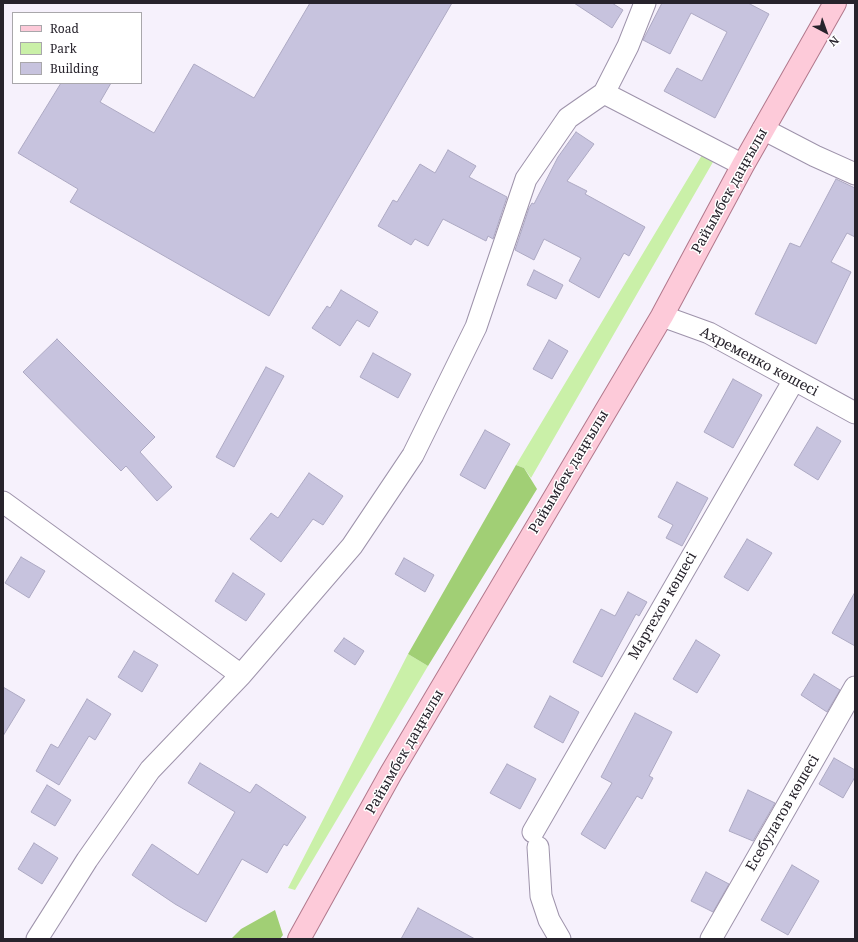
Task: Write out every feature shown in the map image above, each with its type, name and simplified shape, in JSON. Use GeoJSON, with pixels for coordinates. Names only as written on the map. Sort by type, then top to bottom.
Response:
{"type":"FeatureCollection","features":[{"type":"Feature","properties":{"kind":"main road","name":"Райымбек даңғылы"},"geometry":{"type":"LineString","coordinates":[[299,939],[391,773],[662,316],[763,129],[835,3]]}},
{"type":"Feature","properties":{"kind":"street"},"geometry":{"type":"LineString","coordinates":[[37,939],[87,860],[150,770],[241,675],[352,546],[412,455],[476,327],[526,179],[568,118],[604,93],[628,46],[645,3]]}},
{"type":"Feature","properties":{"kind":"street"},"geometry":{"type":"LineString","coordinates":[[604,93],[743,166]]}},
{"type":"Feature","properties":{"kind":"street"},"geometry":{"type":"LineString","coordinates":[[763,129],[815,156],[855,174]]}},
{"type":"Feature","properties":{"kind":"street","name":"Ахременко көшесі"},"geometry":{"type":"LineString","coordinates":[[662,316],[708,333],[855,413]]}},
{"type":"Feature","properties":{"kind":"street","name":"Мартехов көшесі"},"geometry":{"type":"LineString","coordinates":[[560,939],[549,920],[541,896],[536,839],[794,380]]}},
{"type":"Feature","properties":{"kind":"street"},"geometry":{"type":"LineString","coordinates":[[3,502],[241,675]]}},
{"type":"Feature","properties":{"kind":"street","name":"Есебулатов көшесі"},"geometry":{"type":"LineString","coordinates":[[711,939],[855,687]]}},
{"type":"Feature","properties":{"kind":"green space"},"geometry":{"type":"Polygon","coordinates":[[[705,150],[713,157],[713,162],[531,478],[524,468],[516,465],[705,150]]]}},
{"type":"Feature","properties":{"kind":"green space"},"geometry":{"type":"Polygon","coordinates":[[[516,465],[524,468],[537,489],[428,666],[408,654],[516,465]]]}},
{"type":"Feature","properties":{"kind":"green space"},"geometry":{"type":"Polygon","coordinates":[[[408,654],[428,666],[295,890],[288,888],[408,654]]]}},
{"type":"Feature","properties":{"kind":"green space"},"geometry":{"type":"Polygon","coordinates":[[[275,910],[283,935],[280,939],[231,939],[241,929],[275,910]]]}},
{"type":"Feature","properties":{"kind":"building"},"geometry":{"type":"Polygon","coordinates":[[[310,3],[452,3],[269,316],[70,202],[78,189],[18,153],[60,84],[110,84],[100,102],[154,133],[194,64],[254,98],[310,3]]]}},
{"type":"Feature","properties":{"kind":"building"},"geometry":{"type":"Polygon","coordinates":[[[574,3],[612,3],[623,10],[612,28],[574,3]]]}},
{"type":"Feature","properties":{"kind":"building"},"geometry":{"type":"Polygon","coordinates":[[[662,3],[748,3],[769,14],[715,118],[664,91],[677,68],[702,81],[727,32],[691,13],[670,54],[643,40],[662,3]]]}},
{"type":"Feature","properties":{"kind":"building"},"geometry":{"type":"Polygon","coordinates":[[[576,132],[594,144],[567,181],[587,191],[585,194],[645,227],[629,256],[624,253],[599,298],[569,281],[581,258],[544,239],[534,260],[515,250],[529,208],[532,203],[534,204],[558,157],[576,132]]]}},
{"type":"Feature","properties":{"kind":"building"},"geometry":{"type":"Polygon","coordinates":[[[448,150],[476,166],[469,177],[507,197],[493,239],[488,236],[486,241],[443,219],[428,246],[415,239],[411,245],[378,226],[393,200],[397,202],[420,164],[435,173],[448,150]]]}},
{"type":"Feature","properties":{"kind":"building"},"geometry":{"type":"Polygon","coordinates":[[[836,179],[855,188],[855,237],[847,233],[831,262],[851,272],[816,344],[755,314],[790,243],[800,247],[836,179]]]}},
{"type":"Feature","properties":{"kind":"building"},"geometry":{"type":"Polygon","coordinates":[[[534,270],[563,285],[556,299],[527,285],[534,270]]]}},
{"type":"Feature","properties":{"kind":"building"},"geometry":{"type":"Polygon","coordinates":[[[341,290],[378,312],[369,327],[357,320],[340,346],[312,328],[327,306],[330,308],[341,290]]]}},
{"type":"Feature","properties":{"kind":"building"},"geometry":{"type":"Polygon","coordinates":[[[57,339],[155,437],[140,452],[172,487],[157,501],[126,466],[121,471],[23,372],[57,339]]]}},
{"type":"Feature","properties":{"kind":"building"},"geometry":{"type":"Polygon","coordinates":[[[549,340],[568,351],[552,379],[533,369],[549,340]]]}},
{"type":"Feature","properties":{"kind":"building"},"geometry":{"type":"Polygon","coordinates":[[[373,353],[411,374],[398,398],[360,377],[373,353]]]}},
{"type":"Feature","properties":{"kind":"building"},"geometry":{"type":"Polygon","coordinates":[[[266,367],[284,376],[234,467],[216,457],[266,367]]]}},
{"type":"Feature","properties":{"kind":"building"},"geometry":{"type":"Polygon","coordinates":[[[733,379],[762,395],[733,448],[704,432],[733,379]]]}},
{"type":"Feature","properties":{"kind":"building"},"geometry":{"type":"Polygon","coordinates":[[[817,427],[841,441],[818,480],[794,465],[817,427]]]}},
{"type":"Feature","properties":{"kind":"building"},"geometry":{"type":"Polygon","coordinates":[[[485,430],[510,444],[485,489],[460,475],[485,430]]]}},
{"type":"Feature","properties":{"kind":"building"},"geometry":{"type":"Polygon","coordinates":[[[309,473],[343,496],[323,525],[313,519],[281,562],[250,539],[271,513],[278,518],[309,473]]]}},
{"type":"Feature","properties":{"kind":"building"},"geometry":{"type":"Polygon","coordinates":[[[677,482],[708,498],[682,546],[666,538],[673,525],[658,517],[677,482]]]}},
{"type":"Feature","properties":{"kind":"building"},"geometry":{"type":"Polygon","coordinates":[[[747,539],[772,553],[748,591],[724,577],[747,539]]]}},
{"type":"Feature","properties":{"kind":"building"},"geometry":{"type":"Polygon","coordinates":[[[21,557],[45,571],[29,598],[5,583],[21,557]]]}},
{"type":"Feature","properties":{"kind":"building"},"geometry":{"type":"Polygon","coordinates":[[[404,558],[434,575],[425,592],[395,574],[404,558]]]}},
{"type":"Feature","properties":{"kind":"building"},"geometry":{"type":"Polygon","coordinates":[[[233,573],[265,594],[246,621],[215,601],[233,573]]]}},
{"type":"Feature","properties":{"kind":"building"},"geometry":{"type":"Polygon","coordinates":[[[628,592],[647,602],[639,616],[636,614],[602,677],[573,662],[601,609],[615,616],[628,592]]]}},
{"type":"Feature","properties":{"kind":"building"},"geometry":{"type":"Polygon","coordinates":[[[855,592],[855,646],[832,633],[855,592]]]}},
{"type":"Feature","properties":{"kind":"building"},"geometry":{"type":"Polygon","coordinates":[[[344,638],[364,651],[355,665],[334,651],[344,638]]]}},
{"type":"Feature","properties":{"kind":"building"},"geometry":{"type":"Polygon","coordinates":[[[696,640],[720,655],[697,693],[673,679],[696,640]]]}},
{"type":"Feature","properties":{"kind":"building"},"geometry":{"type":"Polygon","coordinates":[[[134,651],[158,665],[142,692],[118,677],[134,651]]]}},
{"type":"Feature","properties":{"kind":"building"},"geometry":{"type":"Polygon","coordinates":[[[814,674],[840,690],[827,712],[801,695],[814,674]]]}},
{"type":"Feature","properties":{"kind":"building"},"geometry":{"type":"Polygon","coordinates":[[[3,687],[25,700],[3,736],[3,687]]]}},
{"type":"Feature","properties":{"kind":"building"},"geometry":{"type":"Polygon","coordinates":[[[550,696],[579,712],[563,743],[534,727],[550,696]]]}},
{"type":"Feature","properties":{"kind":"building"},"geometry":{"type":"Polygon","coordinates":[[[87,699],[111,714],[95,740],[89,736],[59,785],[36,771],[51,744],[58,748],[87,699]]]}},
{"type":"Feature","properties":{"kind":"building"},"geometry":{"type":"Polygon","coordinates":[[[635,713],[672,732],[649,776],[653,778],[642,799],[637,796],[605,849],[581,834],[612,783],[601,777],[635,713]]]}},
{"type":"Feature","properties":{"kind":"building"},"geometry":{"type":"Polygon","coordinates":[[[834,758],[855,770],[855,777],[843,798],[819,784],[834,758]]]}},
{"type":"Feature","properties":{"kind":"building"},"geometry":{"type":"Polygon","coordinates":[[[200,763],[250,793],[256,784],[306,817],[287,846],[284,844],[267,873],[242,859],[206,922],[175,904],[132,875],[152,844],[198,875],[235,812],[188,783],[200,763]]]}},
{"type":"Feature","properties":{"kind":"building"},"geometry":{"type":"Polygon","coordinates":[[[507,764],[536,779],[520,809],[490,793],[507,764]]]}},
{"type":"Feature","properties":{"kind":"building"},"geometry":{"type":"Polygon","coordinates":[[[47,785],[71,800],[55,826],[31,812],[47,785]]]}},
{"type":"Feature","properties":{"kind":"building"},"geometry":{"type":"Polygon","coordinates":[[[748,790],[775,803],[753,841],[729,831],[748,790]]]}},
{"type":"Feature","properties":{"kind":"building"},"geometry":{"type":"Polygon","coordinates":[[[34,843],[58,858],[42,884],[18,869],[34,843]]]}},
{"type":"Feature","properties":{"kind":"building"},"geometry":{"type":"Polygon","coordinates":[[[792,865],[819,881],[788,935],[761,920],[792,865]]]}},
{"type":"Feature","properties":{"kind":"building"},"geometry":{"type":"Polygon","coordinates":[[[706,872],[729,884],[713,912],[691,901],[706,872]]]}},
{"type":"Feature","properties":{"kind":"building"},"geometry":{"type":"Polygon","coordinates":[[[418,908],[475,939],[401,939],[418,908]]]}}]}
